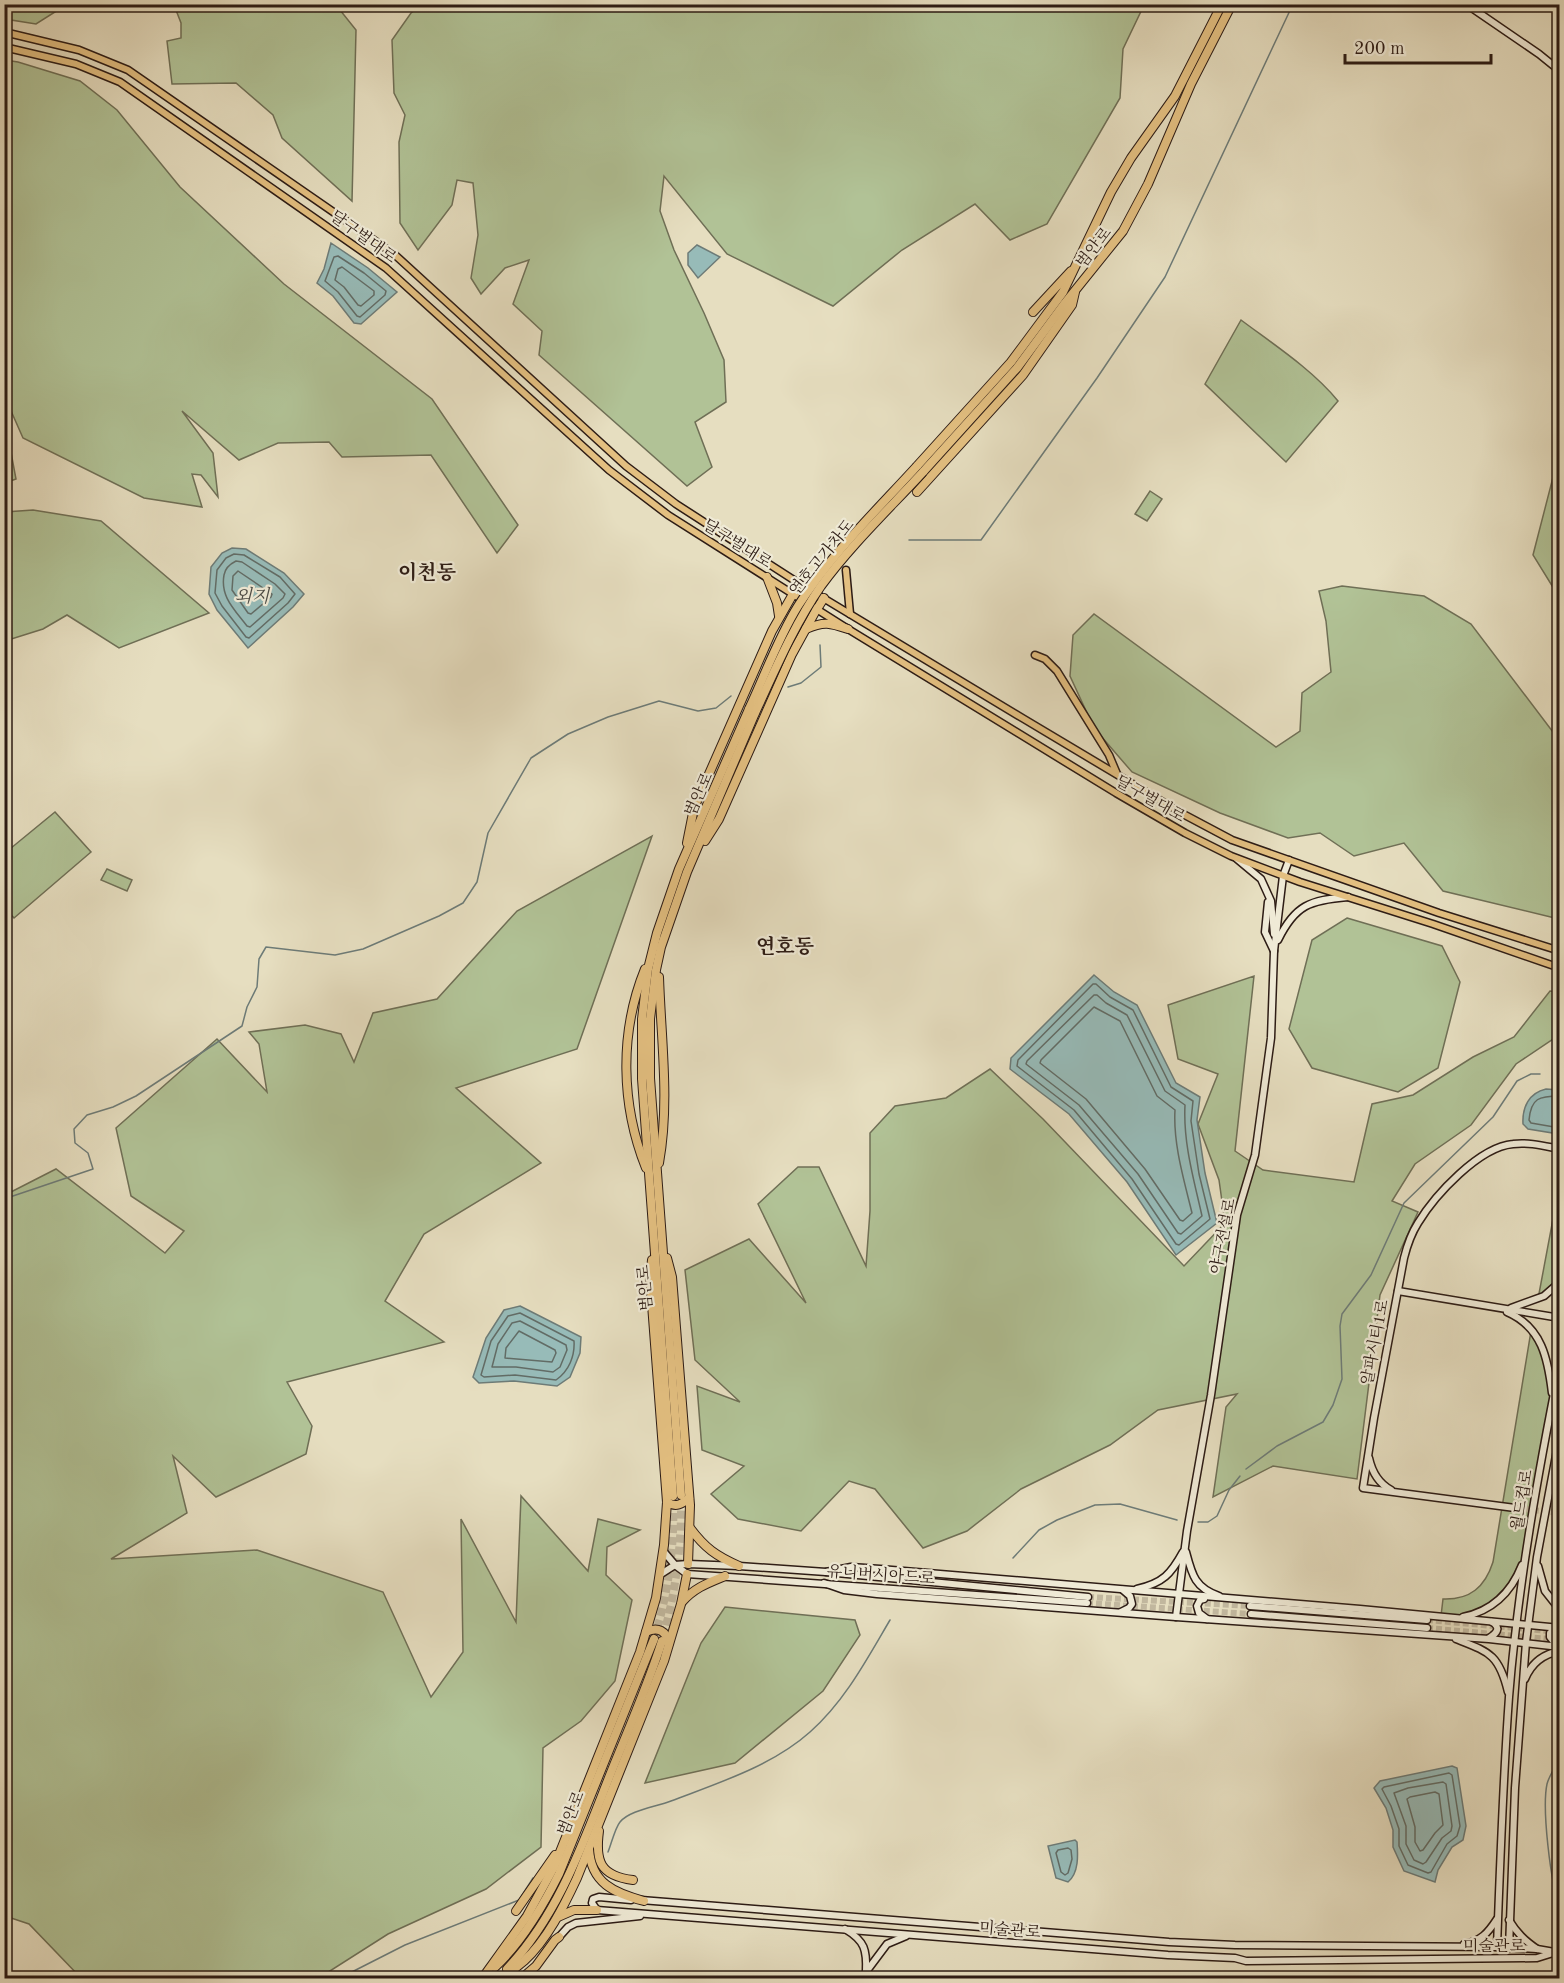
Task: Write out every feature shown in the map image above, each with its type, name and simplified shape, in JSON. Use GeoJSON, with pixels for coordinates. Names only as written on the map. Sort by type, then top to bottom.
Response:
{"type":"FeatureCollection","features":[{"type":"Feature","properties":{"kind":"highway","name":"범안로"},"geometry":{"type":"LineString","coordinates":[[920,469],[1024,346],[1063,292],[1111,192],[1131,158],[1174,96],[1222,4]]}},
{"type":"Feature","properties":{"kind":"highway","name":"범안로"},"geometry":{"type":"LineString","coordinates":[[920,469],[1017,368],[1123,231],[1136,208],[1191,84],[1232,4]]}},
{"type":"Feature","properties":{"kind":"highway"},"geometry":{"type":"LineString","coordinates":[[1033,312],[1078,264]]}},
{"type":"Feature","properties":{"kind":"highway"},"geometry":{"type":"LineString","coordinates":[[917,492],[1023,375],[1072,305],[1075,291]]}},
{"type":"Feature","properties":{"kind":"highway","name":"연호고가차도"},"geometry":{"type":"LineString","coordinates":[[752,711],[796,626],[822,585],[920,469]]}},
{"type":"Feature","properties":{"kind":"highway"},"geometry":{"type":"LineString","coordinates":[[767,577],[777,603],[779,618]]}},
{"type":"Feature","properties":{"kind":"highway"},"geometry":{"type":"LineString","coordinates":[[687,861],[694,808],[779,618],[793,594]]}},
{"type":"Feature","properties":{"kind":"highway"},"geometry":{"type":"LineString","coordinates":[[687,861],[719,819],[804,630],[824,598]]}},
{"type":"Feature","properties":{"kind":"highway"},"geometry":{"type":"LineString","coordinates":[[804,630],[817,624],[828,623],[848,629]]}},
{"type":"Feature","properties":{"kind":"highway","name":"범안로"},"geometry":{"type":"LineString","coordinates":[[677,1495],[658,1238],[657,1173],[642,1019],[666,903],[687,861],[752,711]]}},
{"type":"Feature","properties":{"kind":"highway"},"geometry":{"type":"LineString","coordinates":[[654,958],[664,1090],[663,1141],[657,1173]]}},
{"type":"Feature","properties":{"kind":"highway"},"geometry":{"type":"LineString","coordinates":[[649,1178],[638,1148],[626,1071],[631,1015],[638,988],[654,958]]}},
{"type":"Feature","properties":{"kind":"highway","name":"범안로"},"geometry":{"type":"LineString","coordinates":[[646,1078],[649,1178],[658,1238]]}},
{"type":"Feature","properties":{"kind":"highway"},"geometry":{"type":"LineString","coordinates":[[658,1238],[672,1277],[689,1498],[688,1564]]}},
{"type":"Feature","properties":{"kind":"highway"},"geometry":{"type":"LineString","coordinates":[[483,1977],[547,1881],[646,1632],[661,1574],[667,1502],[650,1278],[658,1238]]}},
{"type":"Feature","properties":{"kind":"highway"},"geometry":{"type":"LineString","coordinates":[[667,1502],[678,1505],[683,1504],[689,1498]]}},
{"type":"Feature","properties":{"kind":"highway"},"geometry":{"type":"LineString","coordinates":[[690,1528],[704,1546],[713,1553],[739,1566]]}},
{"type":"Feature","properties":{"kind":"highway"},"geometry":{"type":"LineString","coordinates":[[681,1604],[687,1574]]}},
{"type":"Feature","properties":{"kind":"highway"},"geometry":{"type":"LineString","coordinates":[[500,1978],[525,1960],[554,1920],[569,1893],[601,1818],[662,1641],[681,1604],[689,1593],[725,1576]]}},
{"type":"Feature","properties":{"kind":"highway"},"geometry":{"type":"LineString","coordinates":[[646,1632],[654,1629],[662,1631],[668,1636],[662,1641]]}},
{"type":"Feature","properties":{"kind":"highway","name":"범안로"},"geometry":{"type":"LineString","coordinates":[[483,1977],[506,1956],[522,1937],[555,1884],[662,1641]]}},
{"type":"Feature","properties":{"kind":"highway","name":"범안로"},"geometry":{"type":"LineString","coordinates":[[500,1978],[530,1943],[568,1879],[662,1641]]}},
{"type":"Feature","properties":{"kind":"highway"},"geometry":{"type":"LineString","coordinates":[[601,1818],[598,1844],[601,1866],[608,1872],[633,1880]]}},
{"type":"Feature","properties":{"kind":"highway"},"geometry":{"type":"LineString","coordinates":[[516,1911],[564,1842]]}},
{"type":"Feature","properties":{"kind":"highway"},"geometry":{"type":"LineString","coordinates":[[589,1847],[592,1868],[602,1881],[618,1892],[644,1900]]}},
{"type":"Feature","properties":{"kind":"highway"},"geometry":{"type":"LineString","coordinates":[[554,1920],[561,1914],[574,1910],[597,1910]]}},
{"type":"Feature","properties":{"kind":"highway"},"geometry":{"type":"LineString","coordinates":[[522,1978],[532,1970],[559,1937]]}},
{"type":"Feature","properties":{"kind":"main road"},"geometry":{"type":"LineString","coordinates":[[1466,4],[1560,71]]}},
{"type":"Feature","properties":{"kind":"main road","name":"달구벌대로"},"geometry":{"type":"LineString","coordinates":[[4,32],[79,50],[128,70],[394,254],[626,466],[676,504],[850,614],[1118,775],[1232,840],[1439,913],[1560,951]]}},
{"type":"Feature","properties":{"kind":"main road","name":"달구벌대로"},"geometry":{"type":"LineString","coordinates":[[4,47],[76,64],[120,82],[386,268],[609,470],[668,515],[848,629],[1116,793],[1185,833],[1236,858],[1283,876],[1559,968]]}},
{"type":"Feature","properties":{"kind":"main road"},"geometry":{"type":"LineString","coordinates":[[846,570],[850,614]]}},
{"type":"Feature","properties":{"kind":"main road"},"geometry":{"type":"LineString","coordinates":[[1035,655],[1045,659],[1057,671],[1109,755],[1118,775]]}},
{"type":"Feature","properties":{"kind":"main road"},"geometry":{"type":"LineString","coordinates":[[1236,858],[1261,879],[1269,896],[1275,949]]}},
{"type":"Feature","properties":{"kind":"main road","name":"야구전설로"},"geometry":{"type":"LineString","coordinates":[[1176,1617],[1187,1531],[1211,1395],[1237,1215],[1255,1155],[1271,1038],[1275,949],[1283,876],[1289,860]]}},
{"type":"Feature","properties":{"kind":"main road"},"geometry":{"type":"LineString","coordinates":[[1275,949],[1290,919],[1302,907],[1323,899],[1348,897]]}},
{"type":"Feature","properties":{"kind":"main road","name":"알파시티1로"},"geometry":{"type":"LineString","coordinates":[[1515,1508],[1363,1488],[1404,1258],[1418,1223],[1434,1202],[1463,1172],[1487,1153],[1513,1144],[1560,1149]]}},
{"type":"Feature","properties":{"kind":"main road"},"geometry":{"type":"LineString","coordinates":[[1501,1309],[1531,1302],[1544,1296],[1560,1282]]}},
{"type":"Feature","properties":{"kind":"main road"},"geometry":{"type":"LineString","coordinates":[[1398,1291],[1560,1318]]}},
{"type":"Feature","properties":{"kind":"main road"},"geometry":{"type":"LineString","coordinates":[[1501,1309],[1513,1314],[1526,1324],[1543,1346],[1548,1361],[1552,1400]]}},
{"type":"Feature","properties":{"kind":"main road","name":"월드컵로"},"geometry":{"type":"LineString","coordinates":[[1497,1947],[1509,1697],[1515,1641],[1525,1556],[1560,1363]]}},
{"type":"Feature","properties":{"kind":"main road","name":"월드컵로"},"geometry":{"type":"LineString","coordinates":[[1509,1948],[1515,1788],[1526,1642],[1537,1557],[1560,1434]]}},
{"type":"Feature","properties":{"kind":"main road"},"geometry":{"type":"LineString","coordinates":[[1368,1453],[1378,1480],[1394,1492]]}},
{"type":"Feature","properties":{"kind":"main road"},"geometry":{"type":"LineString","coordinates":[[1131,1590],[1163,1580],[1185,1549]]}},
{"type":"Feature","properties":{"kind":"main road"},"geometry":{"type":"LineString","coordinates":[[1185,1549],[1196,1582],[1206,1592],[1225,1598]]}},
{"type":"Feature","properties":{"kind":"main road"},"geometry":{"type":"LineString","coordinates":[[664,1552],[687,1574]]}},
{"type":"Feature","properties":{"kind":"main road"},"geometry":{"type":"LineString","coordinates":[[1449,1617],[1474,1614],[1497,1601],[1515,1581],[1525,1556]]}},
{"type":"Feature","properties":{"kind":"main road"},"geometry":{"type":"LineString","coordinates":[[1537,1557],[1542,1585],[1560,1610]]}},
{"type":"Feature","properties":{"kind":"main road"},"geometry":{"type":"LineString","coordinates":[[687,1574],[688,1564]]}},
{"type":"Feature","properties":{"kind":"main road","name":"유니버시아드로"},"geometry":{"type":"LineString","coordinates":[[661,1574],[675,1565],[739,1566],[826,1572],[1088,1600],[687,1574]]}},
{"type":"Feature","properties":{"kind":"main road"},"geometry":{"type":"LineString","coordinates":[[826,1572],[850,1567],[1559,1628]]}},
{"type":"Feature","properties":{"kind":"main road"},"geometry":{"type":"LineString","coordinates":[[824,1583],[844,1590],[877,1594],[1515,1641],[1559,1648]]}},
{"type":"Feature","properties":{"kind":"main road"},"geometry":{"type":"LineString","coordinates":[[1120,1612],[1132,1604],[1130,1596],[1121,1589]]}},
{"type":"Feature","properties":{"kind":"main road"},"geometry":{"type":"LineString","coordinates":[[1208,1597],[1200,1600],[1197,1606],[1199,1613],[1208,1620]]}},
{"type":"Feature","properties":{"kind":"main road"},"geometry":{"type":"LineString","coordinates":[[1250,1606],[1427,1624],[1251,1614]]}},
{"type":"Feature","properties":{"kind":"main road"},"geometry":{"type":"LineString","coordinates":[[1489,1639],[1497,1633],[1498,1629],[1490,1621]]}},
{"type":"Feature","properties":{"kind":"main road"},"geometry":{"type":"LineString","coordinates":[[1559,1628],[1553,1630],[1550,1637],[1559,1648]]}},
{"type":"Feature","properties":{"kind":"main road"},"geometry":{"type":"LineString","coordinates":[[1450,1637],[1478,1647],[1491,1655],[1504,1676],[1509,1697]]}},
{"type":"Feature","properties":{"kind":"main road"},"geometry":{"type":"LineString","coordinates":[[1522,1685],[1528,1672],[1538,1660],[1559,1648]]}},
{"type":"Feature","properties":{"kind":"main road","name":"미술관로"},"geometry":{"type":"LineString","coordinates":[[597,1897],[644,1900],[1191,1943],[1497,1947],[1537,1949],[1556,1953],[1538,1958],[1246,1961],[1235,1958],[1168,1955],[597,1910],[592,1903],[597,1897]]}},
{"type":"Feature","properties":{"kind":"main road"},"geometry":{"type":"LineString","coordinates":[[559,1937],[568,1927],[576,1923],[662,1915]]}},
{"type":"Feature","properties":{"kind":"main road"},"geometry":{"type":"LineString","coordinates":[[828,1927],[833,1923],[831,1915]]}},
{"type":"Feature","properties":{"kind":"main road"},"geometry":{"type":"LineString","coordinates":[[1440,1947],[1476,1942],[1487,1934],[1498,1918]]}},
{"type":"Feature","properties":{"kind":"main road"},"geometry":{"type":"LineString","coordinates":[[1509,1919],[1524,1940],[1537,1949]]}},
{"type":"Feature","properties":{"kind":"main road"},"geometry":{"type":"LineString","coordinates":[[845,1928],[863,1944],[867,1956],[866,1972],[887,1944],[915,1935],[916,1924],[922,1922]]}},
{"type":"Feature","properties":{"kind":"green space"},"geometry":{"type":"Polygon","coordinates":[[[5,4],[66,5],[36,24],[5,19],[5,4]]]}},
{"type":"Feature","properties":{"kind":"green space"},"geometry":{"type":"Polygon","coordinates":[[[423,4],[1144,5],[1123,49],[1120,98],[1047,224],[1010,240],[975,204],[902,250],[833,306],[727,254],[664,176],[660,211],[674,250],[724,360],[726,402],[695,422],[712,467],[687,486],[539,355],[542,331],[513,304],[529,260],[505,268],[481,294],[471,278],[478,235],[473,183],[457,180],[452,205],[418,250],[400,223],[399,142],[405,115],[394,93],[392,40],[411,13],[423,4]]]}},
{"type":"Feature","properties":{"kind":"green space"},"geometry":{"type":"Polygon","coordinates":[[[174,5],[336,5],[356,30],[352,201],[282,138],[273,115],[236,83],[172,84],[167,41],[181,38],[181,23],[174,5]]]}},
{"type":"Feature","properties":{"kind":"green space"},"geometry":{"type":"Polygon","coordinates":[[[5,60],[80,81],[117,110],[180,187],[284,284],[432,399],[518,525],[497,553],[431,455],[342,457],[329,442],[278,443],[239,460],[182,411],[213,453],[218,497],[201,475],[192,474],[202,507],[144,498],[23,438],[4,395],[5,60]]]}},
{"type":"Feature","properties":{"kind":"green space"},"geometry":{"type":"Polygon","coordinates":[[[1241,320],[1305,368],[1338,401],[1286,462],[1205,384],[1241,320]]]}},
{"type":"Feature","properties":{"kind":"green space"},"geometry":{"type":"Polygon","coordinates":[[[4,415],[16,479],[5,483],[4,483],[4,415]]]}},
{"type":"Feature","properties":{"kind":"green space"},"geometry":{"type":"Polygon","coordinates":[[[1559,454],[1559,597],[1533,555],[1559,454]]]}},
{"type":"Feature","properties":{"kind":"green space"},"geometry":{"type":"Polygon","coordinates":[[[1150,491],[1162,499],[1147,521],[1135,514],[1150,491]]]}},
{"type":"Feature","properties":{"kind":"green space"},"geometry":{"type":"Polygon","coordinates":[[[33,510],[101,521],[209,613],[119,648],[67,615],[43,629],[5,641],[5,512],[33,510]]]}},
{"type":"Feature","properties":{"kind":"green space"},"geometry":{"type":"Polygon","coordinates":[[[1342,586],[1424,596],[1471,624],[1559,740],[1559,919],[1443,891],[1404,843],[1354,856],[1320,833],[1288,838],[1220,813],[1132,772],[1094,728],[1070,676],[1073,635],[1094,614],[1276,747],[1300,731],[1302,693],[1331,672],[1326,621],[1319,591],[1342,586]]]}},
{"type":"Feature","properties":{"kind":"green space"},"geometry":{"type":"Polygon","coordinates":[[[55,812],[91,852],[14,918],[5,908],[5,853],[55,812]]]}},
{"type":"Feature","properties":{"kind":"green space"},"geometry":{"type":"Polygon","coordinates":[[[652,836],[577,1049],[456,1088],[541,1163],[424,1234],[385,1301],[444,1342],[287,1382],[312,1426],[306,1454],[216,1497],[173,1456],[187,1513],[111,1559],[257,1550],[383,1592],[431,1697],[463,1652],[461,1519],[516,1622],[521,1496],[588,1571],[598,1519],[640,1530],[607,1547],[606,1575],[632,1600],[615,1681],[581,1721],[543,1748],[541,1847],[486,1889],[388,1934],[319,1978],[81,1978],[29,1924],[5,1916],[5,1195],[56,1169],[165,1253],[184,1231],[131,1196],[116,1128],[217,1039],[267,1092],[259,1044],[249,1032],[305,1025],[341,1034],[354,1062],[373,1013],[437,999],[517,911],[652,836]]]}},
{"type":"Feature","properties":{"kind":"green space"},"geometry":{"type":"Polygon","coordinates":[[[107,869],[132,880],[127,891],[101,880],[107,869]]]}},
{"type":"Feature","properties":{"kind":"green space"},"geometry":{"type":"Polygon","coordinates":[[[1347,918],[1442,946],[1460,982],[1438,1068],[1398,1092],[1312,1068],[1289,1029],[1312,940],[1347,918]]]}},
{"type":"Feature","properties":{"kind":"green space"},"geometry":{"type":"Polygon","coordinates":[[[1254,976],[1235,1151],[1263,1170],[1354,1182],[1372,1104],[1413,1095],[1473,1057],[1514,1037],[1550,991],[1559,992],[1559,1035],[1516,1064],[1471,1125],[1415,1164],[1392,1201],[1418,1212],[1380,1295],[1357,1479],[1273,1466],[1213,1497],[1226,1407],[1237,1394],[1158,1410],[1110,1445],[1021,1489],[967,1531],[923,1548],[875,1489],[849,1481],[801,1531],[738,1519],[711,1494],[744,1466],[702,1450],[697,1386],[740,1402],[695,1360],[685,1270],[749,1239],[806,1303],[758,1204],[798,1167],[819,1167],[866,1266],[870,1211],[870,1133],[895,1106],[946,1098],[990,1069],[1043,1119],[1184,1266],[1225,1223],[1219,1180],[1198,1124],[1218,1074],[1178,1059],[1168,1005],[1254,976]]]}},
{"type":"Feature","properties":{"kind":"green space"},"geometry":{"type":"Polygon","coordinates":[[[1559,1187],[1559,1282],[1538,1299],[1559,1187]]]}},
{"type":"Feature","properties":{"kind":"green space"},"geometry":{"type":"Polygon","coordinates":[[[1531,1331],[1543,1346],[1552,1400],[1525,1556],[1519,1571],[1497,1601],[1462,1617],[1441,1616],[1443,1599],[1461,1597],[1475,1590],[1486,1578],[1493,1562],[1531,1331]]]}},
{"type":"Feature","properties":{"kind":"green space"},"geometry":{"type":"Polygon","coordinates":[[[725,1607],[855,1620],[860,1635],[823,1691],[735,1763],[645,1783],[701,1643],[725,1607]]]}},
{"type":"Feature","properties":{"kind":"water"},"geometry":{"type":"Polygon","coordinates":[[[331,243],[368,268],[397,292],[361,324],[354,323],[333,296],[317,283],[324,269],[331,243]]]}},
{"type":"Feature","properties":{"kind":"water"},"geometry":{"type":"Polygon","coordinates":[[[697,245],[720,257],[698,278],[688,265],[688,253],[697,245]]]}},
{"type":"Feature","properties":{"kind":"water","name":"외지"},"geometry":{"type":"Polygon","coordinates":[[[232,548],[246,549],[284,573],[304,594],[248,648],[217,610],[209,594],[211,567],[222,553],[232,548]]]}},
{"type":"Feature","properties":{"kind":"water"},"geometry":{"type":"Polygon","coordinates":[[[1094,975],[1114,992],[1137,1005],[1176,1083],[1200,1097],[1197,1120],[1205,1173],[1217,1223],[1176,1255],[1127,1182],[1069,1114],[1010,1069],[1011,1058],[1094,975]]]}},
{"type":"Feature","properties":{"kind":"water"},"geometry":{"type":"Polygon","coordinates":[[[1546,1089],[1559,1090],[1559,1134],[1528,1129],[1523,1124],[1525,1107],[1531,1097],[1546,1089]]]}},
{"type":"Feature","properties":{"kind":"water"},"geometry":{"type":"Polygon","coordinates":[[[520,1306],[581,1337],[580,1353],[570,1377],[557,1386],[514,1381],[479,1383],[473,1377],[486,1338],[504,1310],[520,1306]]]}},
{"type":"Feature","properties":{"kind":"water"},"geometry":{"type":"Polygon","coordinates":[[[1452,1766],[1457,1768],[1466,1826],[1463,1840],[1452,1847],[1438,1870],[1435,1882],[1404,1871],[1393,1847],[1393,1830],[1386,1808],[1374,1788],[1380,1781],[1452,1766]]]}},
{"type":"Feature","properties":{"kind":"water"},"geometry":{"type":"Polygon","coordinates":[[[1075,1840],[1078,1852],[1077,1864],[1068,1882],[1056,1878],[1048,1846],[1075,1840]]]}},
{"type":"Feature","properties":{"kind":"waterway"},"geometry":{"type":"LineString","coordinates":[[909,540],[981,540],[1097,378],[1165,277],[1293,4]]}},
{"type":"Feature","properties":{"kind":"waterway"},"geometry":{"type":"LineString","coordinates":[[788,687],[801,683],[821,667],[820,645]]}},
{"type":"Feature","properties":{"kind":"waterway"},"geometry":{"type":"LineString","coordinates":[[4,1199],[93,1169],[88,1153],[75,1143],[74,1129],[87,1115],[113,1107],[136,1096],[242,1026],[247,1007],[257,987],[259,959],[266,947],[335,955],[363,949],[463,903],[477,882],[488,833],[531,758],[568,734],[608,717],[659,701],[698,711],[716,708],[731,696]]}},
{"type":"Feature","properties":{"kind":"waterway"},"geometry":{"type":"LineString","coordinates":[[1246,1469],[1277,1446],[1323,1422],[1333,1405],[1342,1379],[1340,1326],[1342,1314],[1371,1275],[1404,1203],[1493,1117],[1517,1081],[1531,1074],[1540,1074]]}},
{"type":"Feature","properties":{"kind":"waterway"},"geometry":{"type":"LineString","coordinates":[[1198,1522],[1208,1522],[1217,1516],[1229,1490],[1240,1476]]}},
{"type":"Feature","properties":{"kind":"waterway"},"geometry":{"type":"LineString","coordinates":[[1013,1558],[1039,1530],[1095,1505],[1120,1504],[1177,1520]]}},
{"type":"Feature","properties":{"kind":"waterway"},"geometry":{"type":"LineString","coordinates":[[608,1852],[618,1825],[630,1814],[671,1801],[762,1764],[779,1755],[810,1732],[845,1693],[890,1620]]}},
{"type":"Feature","properties":{"kind":"waterway"},"geometry":{"type":"LineString","coordinates":[[1560,1759],[1547,1784],[1546,1795],[1546,1827],[1550,1864],[1560,1905]]}},
{"type":"Feature","properties":{"kind":"waterway"},"geometry":{"type":"LineString","coordinates":[[340,1978],[405,1945],[519,1900],[533,1878]]}},
{"type":"Feature","properties":{"kind":"tunnel"},"geometry":{"type":"LineString","coordinates":[[663,1637],[677,1567],[681,1495]]}},
{"type":"Feature","properties":{"kind":"tunnel"},"geometry":{"type":"LineString","coordinates":[[654,1639],[670,1570],[673,1500]]}},
{"type":"Feature","properties":{"kind":"tunnel"},"geometry":{"type":"LineString","coordinates":[[1515,1508],[1559,1513]]}},
{"type":"Feature","properties":{"kind":"tunnel"},"geometry":{"type":"LineString","coordinates":[[1088,1597],[1250,1606]]}},
{"type":"Feature","properties":{"kind":"tunnel"},"geometry":{"type":"LineString","coordinates":[[1087,1603],[1251,1614]]}},
{"type":"Feature","properties":{"kind":"tunnel"},"geometry":{"type":"LineString","coordinates":[[1427,1620],[1560,1632]]}},
{"type":"Feature","properties":{"kind":"tunnel"},"geometry":{"type":"LineString","coordinates":[[1427,1628],[1560,1640]]}},
{"type":"Feature","properties":{"kind":"district","name":"이천동"},"geometry":{"type":"Point","coordinates":[427,572]}},
{"type":"Feature","properties":{"kind":"district","name":"연호동"},"geometry":{"type":"Point","coordinates":[785,946]}}]}
